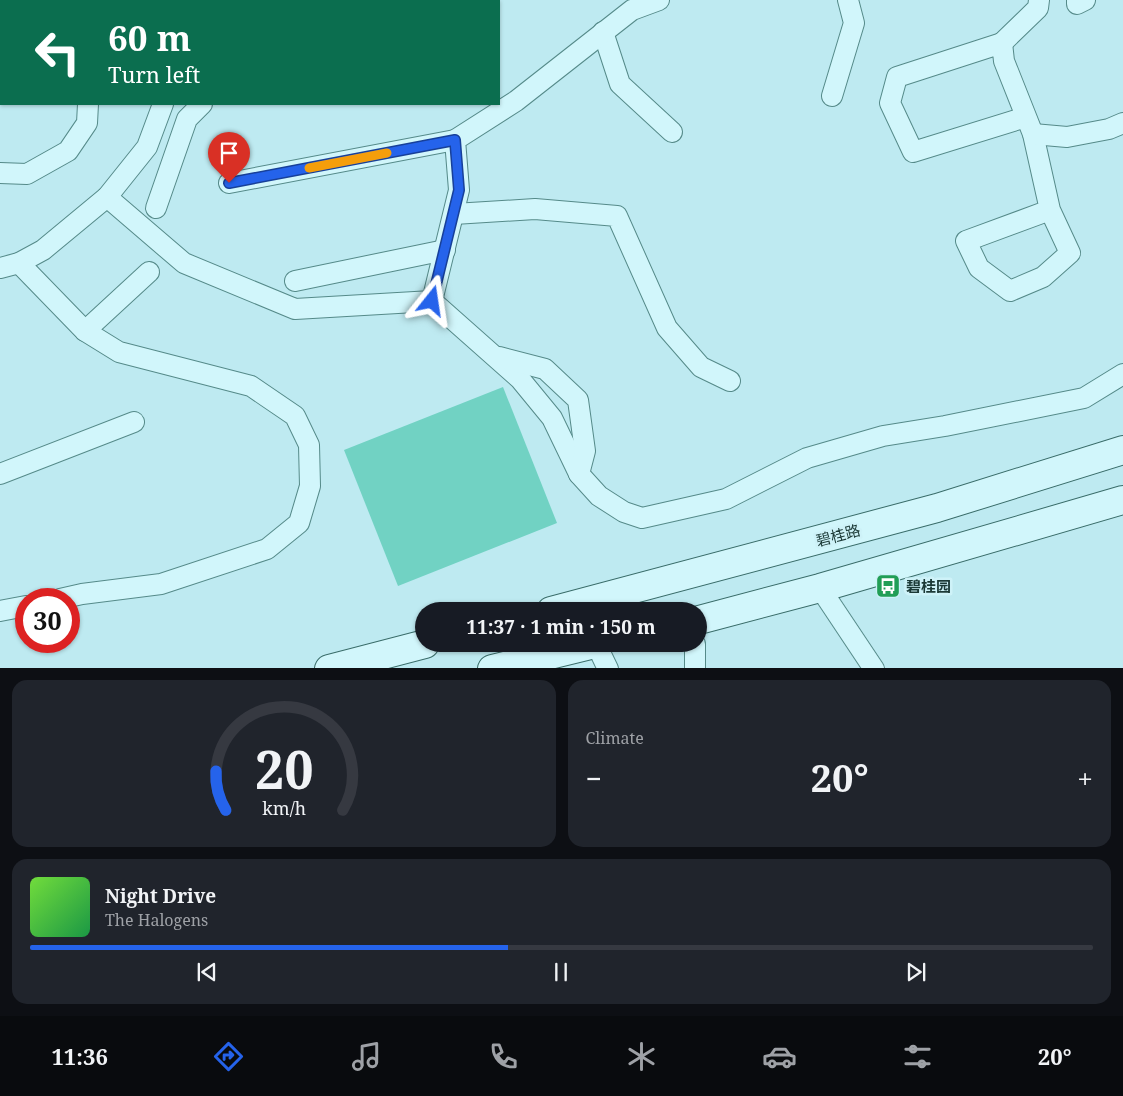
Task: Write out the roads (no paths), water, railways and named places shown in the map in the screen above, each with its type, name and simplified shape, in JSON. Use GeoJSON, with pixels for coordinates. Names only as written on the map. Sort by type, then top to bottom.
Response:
{"type":"FeatureCollection","features":[{"type":"Feature","properties":{"kind":"street"},"geometry":{"type":"LineString","coordinates":[[229,183],[455,140],[516,101],[632,10],[659,0]]}},
{"type":"Feature","properties":{"kind":"street"},"geometry":{"type":"LineString","coordinates":[[832,96],[854,24],[848,0]]}},
{"type":"Feature","properties":{"kind":"street"},"geometry":{"type":"LineString","coordinates":[[1039,0],[1038,8],[1002,43],[897,77],[890,102],[913,152],[1030,126],[1067,137],[1110,128],[1123,123]]}},
{"type":"Feature","properties":{"kind":"street"},"geometry":{"type":"LineString","coordinates":[[1077,0],[1077,4],[1085,0]]}},
{"type":"Feature","properties":{"kind":"street"},"geometry":{"type":"LineString","coordinates":[[604,32],[620,84],[672,132]]}},
{"type":"Feature","properties":{"kind":"street"},"geometry":{"type":"LineString","coordinates":[[1002,43],[1004,61],[1030,126],[1050,210],[1070,252],[1044,278],[1010,291],[979,268],[966,241],[1050,210]]}},
{"type":"Feature","properties":{"kind":"street"},"geometry":{"type":"LineString","coordinates":[[0,174],[27,174],[68,151],[87,123],[88,105]]}},
{"type":"Feature","properties":{"kind":"street"},"geometry":{"type":"LineString","coordinates":[[80,594],[161,584],[267,549],[299,523],[310,486],[309,445],[295,416],[251,386],[119,352],[85,331],[10,266],[43,250],[107,197],[147,147],[163,105]]}},
{"type":"Feature","properties":{"kind":"street"},"geometry":{"type":"LineString","coordinates":[[156,208],[187,119],[201,105]]}},
{"type":"Feature","properties":{"kind":"street"},"geometry":{"type":"LineString","coordinates":[[432,301],[459,190],[455,140]]}},
{"type":"Feature","properties":{"kind":"street"},"geometry":{"type":"LineString","coordinates":[[107,197],[184,263],[296,310],[432,301],[520,379],[552,418],[579,474],[599,496],[624,512],[642,518],[726,499],[807,458],[883,436],[945,426],[1084,398],[1123,374]]}},
{"type":"Feature","properties":{"kind":"street"},"geometry":{"type":"LineString","coordinates":[[454,214],[535,209],[617,216],[667,328],[701,367],[730,381]]}},
{"type":"Feature","properties":{"kind":"street"},"geometry":{"type":"LineString","coordinates":[[295,281],[445,250]]}},
{"type":"Feature","properties":{"kind":"street"},"geometry":{"type":"LineString","coordinates":[[85,331],[149,272]]}},
{"type":"Feature","properties":{"kind":"street"},"geometry":{"type":"LineString","coordinates":[[494,355],[545,370],[578,400],[585,451],[579,474]]}},
{"type":"Feature","properties":{"kind":"street"},"geometry":{"type":"LineString","coordinates":[[0,474],[134,422]]}},
{"type":"Feature","properties":{"kind":"street","name":"碧桂路"},"geometry":{"type":"LineString","coordinates":[[585,602],[937,508],[1123,450]]}},
{"type":"Feature","properties":{"kind":"street"},"geometry":{"type":"LineString","coordinates":[[707,618],[820,588],[1123,500]]}},
{"type":"Feature","properties":{"kind":"street"},"geometry":{"type":"LineString","coordinates":[[820,588],[874,668]]}},
{"type":"Feature","properties":{"kind":"street"},"geometry":{"type":"LineString","coordinates":[[0,611],[15,608]]}},
{"type":"Feature","properties":{"kind":"street"},"geometry":{"type":"LineString","coordinates":[[329,668],[415,646]]}},
{"type":"Feature","properties":{"kind":"street"},"geometry":{"type":"LineString","coordinates":[[492,668],[561,652]]}},
{"type":"Feature","properties":{"kind":"street"},"geometry":{"type":"LineString","coordinates":[[599,652],[608,668]]}},
{"type":"Feature","properties":{"kind":"street"},"geometry":{"type":"LineString","coordinates":[[694,668],[695,652]]}},
{"type":"Feature","properties":{"kind":"place","name":"碧桂园"},"geometry":{"type":"Point","coordinates":[888,586]}}]}
